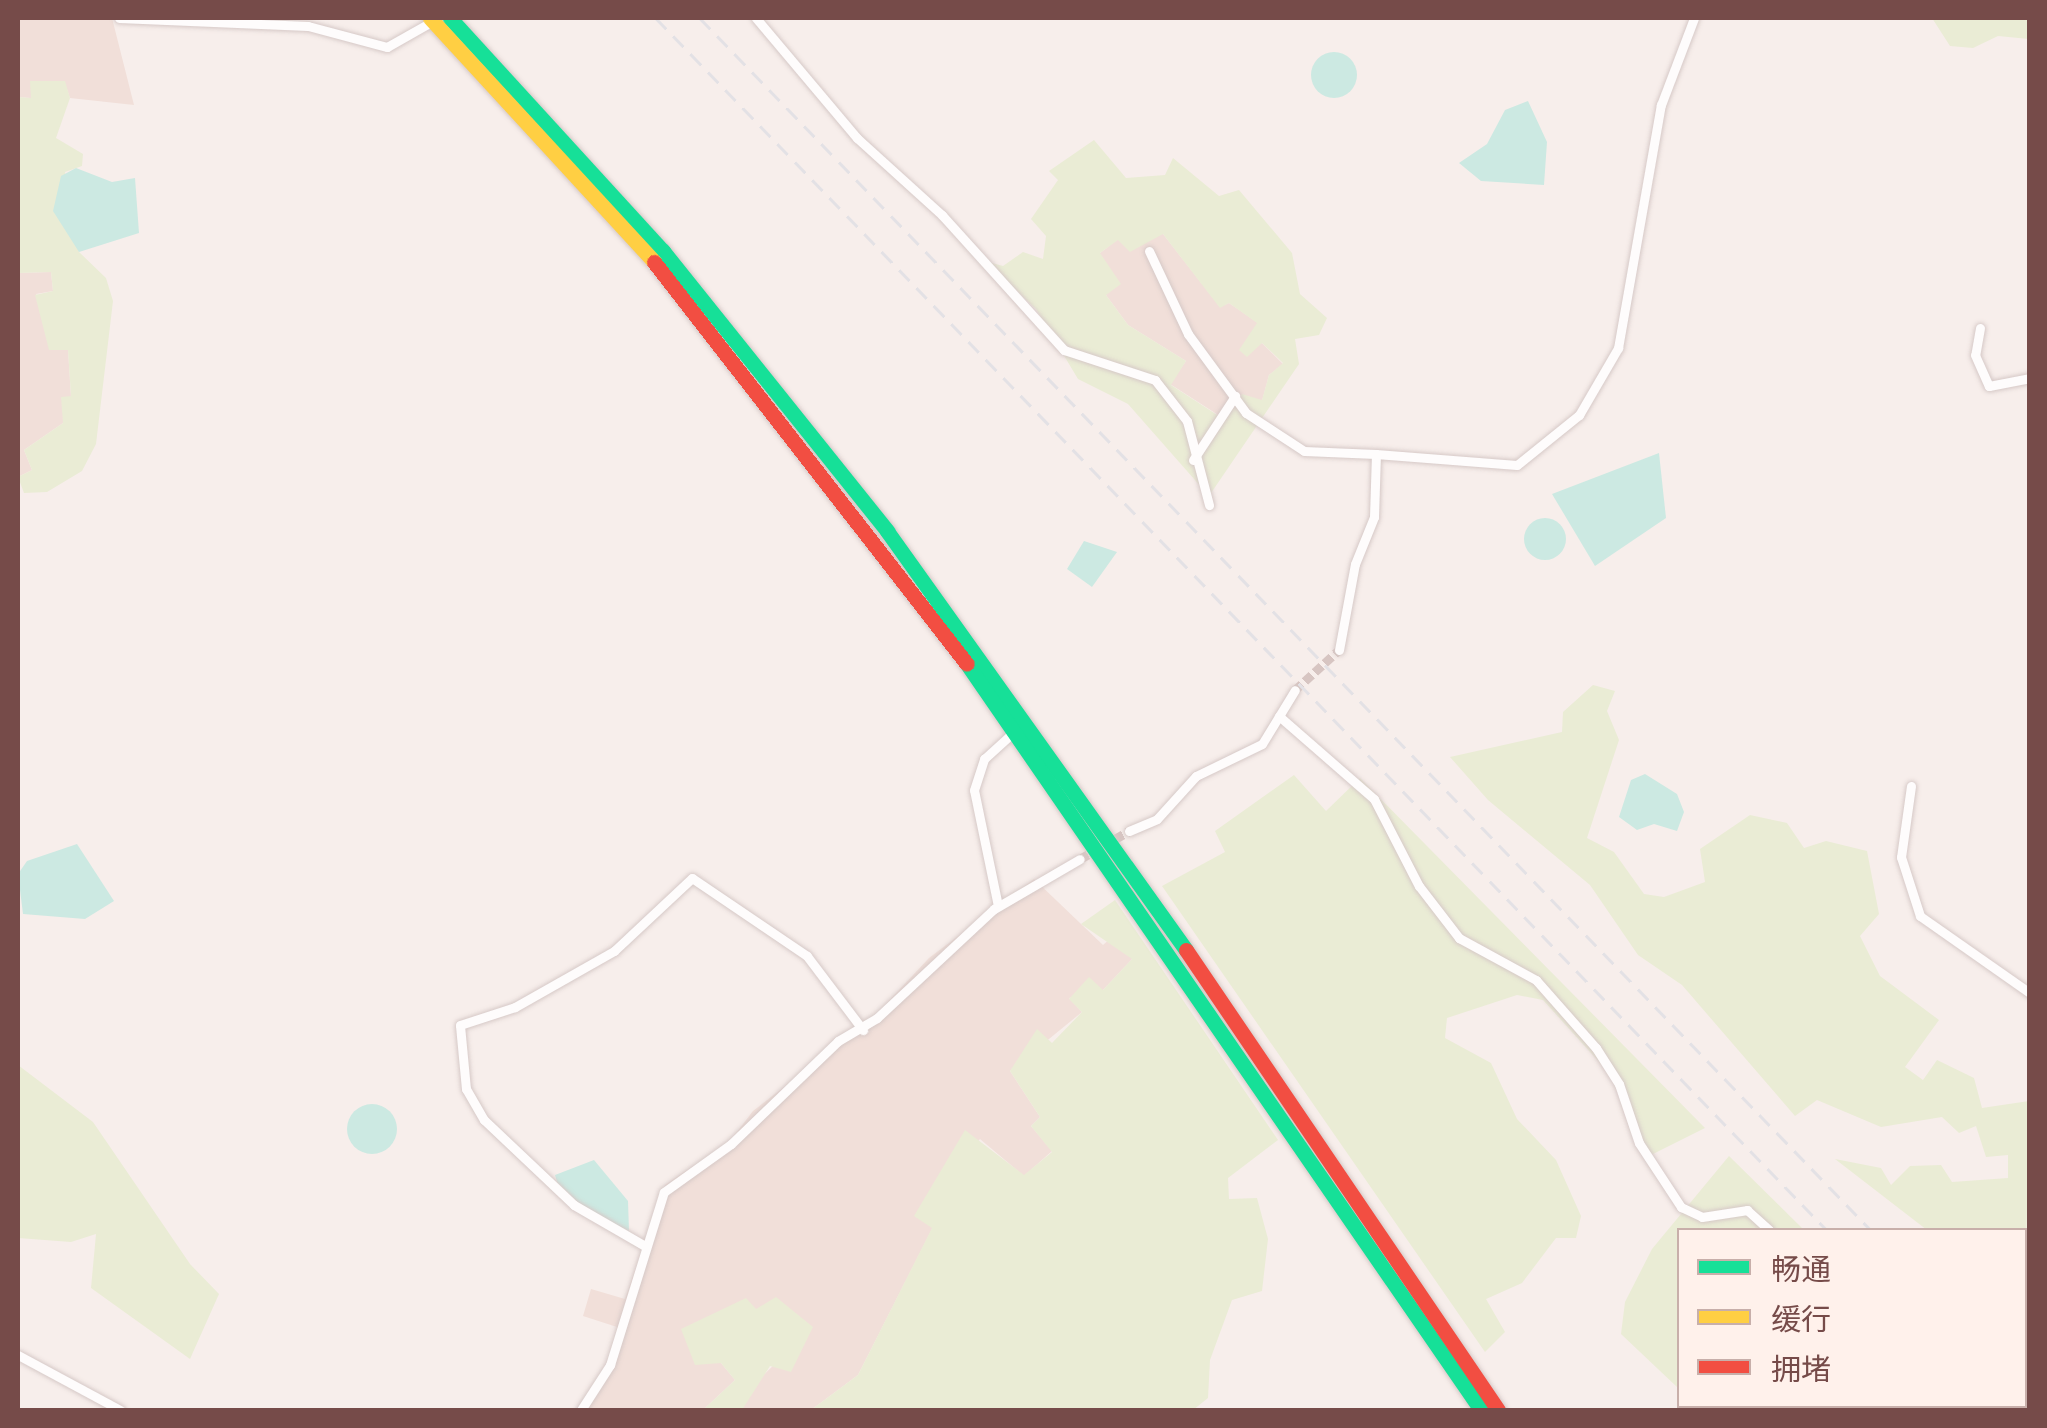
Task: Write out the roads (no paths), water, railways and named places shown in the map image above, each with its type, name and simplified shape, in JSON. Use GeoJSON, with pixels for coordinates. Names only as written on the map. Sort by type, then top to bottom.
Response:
{"type":"FeatureCollection","features":[{"type":"Feature","properties":{"kind":"main road"},"geometry":{"type":"LineString","coordinates":[[438,19],[708,326],[1017,730],[1481,1410]]}},
{"type":"Feature","properties":{"kind":"main road"},"geometry":{"type":"LineString","coordinates":[[438,19],[664,251],[887,531],[1076,788],[1498,1410]]}},
{"type":"Feature","properties":{"kind":"street"},"geometry":{"type":"LineString","coordinates":[[119,18],[308,26],[387,47],[438,19]]}},
{"type":"Feature","properties":{"kind":"street"},"geometry":{"type":"LineString","coordinates":[[756,18],[857,138],[942,215],[1064,350],[1154,380],[1186,421],[1193,460],[1209,505]]}},
{"type":"Feature","properties":{"kind":"street"},"geometry":{"type":"LineString","coordinates":[[1148,251],[1188,334],[1246,413],[1304,452],[1517,464],[1579,416],[1620,344],[1661,106],[1694,18]]}},
{"type":"Feature","properties":{"kind":"street"},"geometry":{"type":"LineString","coordinates":[[1980,328],[1975,356],[1989,386],[2030,378]]}},
{"type":"Feature","properties":{"kind":"street"},"geometry":{"type":"LineString","coordinates":[[1193,460],[1235,396]]}},
{"type":"Feature","properties":{"kind":"street"},"geometry":{"type":"LineString","coordinates":[[1339,650],[1355,564],[1374,517],[1376,454]]}},
{"type":"Feature","properties":{"kind":"street"},"geometry":{"type":"LineString","coordinates":[[1128,831],[1157,820],[1196,776],[1262,744],[1295,690]]}},
{"type":"Feature","properties":{"kind":"street"},"geometry":{"type":"LineString","coordinates":[[1279,716],[1384,811],[1419,886],[1460,938],[1536,980],[1596,1048],[1620,1084],[1639,1143],[1681,1207],[1702,1217],[1748,1210],[1767,1228]]}},
{"type":"Feature","properties":{"kind":"street"},"geometry":{"type":"LineString","coordinates":[[998,906],[974,790],[984,759],[1017,730]]}},
{"type":"Feature","properties":{"kind":"street"},"geometry":{"type":"LineString","coordinates":[[1912,786],[1901,857],[1920,916],[2030,993]]}},
{"type":"Feature","properties":{"kind":"street"},"geometry":{"type":"LineString","coordinates":[[582,1410],[610,1365],[660,1198],[675,1180],[731,1144],[838,1041],[863,1030],[998,906],[1080,859]]}},
{"type":"Feature","properties":{"kind":"street"},"geometry":{"type":"LineString","coordinates":[[645,1246],[574,1204],[484,1120],[466,1089],[460,1025],[515,1007],[614,951],[692,878],[820,968],[863,1030]]}},
{"type":"Feature","properties":{"kind":"street"},"geometry":{"type":"LineString","coordinates":[[18,1355],[120,1410]]}},
{"type":"Feature","properties":{"kind":"water"},"geometry":{"type":"Polygon","coordinates":[[[1334,52],[1350,59],[1357,75],[1350,91],[1334,98],[1318,91],[1311,75],[1318,59],[1334,52]]]}},
{"type":"Feature","properties":{"kind":"water"},"geometry":{"type":"Polygon","coordinates":[[[1528,101],[1547,142],[1544,185],[1481,181],[1459,163],[1487,144],[1505,110],[1528,101]]]}},
{"type":"Feature","properties":{"kind":"water"},"geometry":{"type":"Polygon","coordinates":[[[76,168],[112,182],[135,178],[139,233],[79,252],[53,211],[61,176],[76,168]]]}},
{"type":"Feature","properties":{"kind":"water"},"geometry":{"type":"Polygon","coordinates":[[[1659,453],[1666,518],[1595,566],[1552,494],[1659,453]]]}},
{"type":"Feature","properties":{"kind":"water"},"geometry":{"type":"Polygon","coordinates":[[[1545,518],[1560,524],[1566,539],[1560,554],[1545,560],[1530,554],[1524,539],[1530,524],[1545,518]]]}},
{"type":"Feature","properties":{"kind":"water"},"geometry":{"type":"Polygon","coordinates":[[[1084,541],[1117,552],[1092,587],[1067,569],[1084,541]]]}},
{"type":"Feature","properties":{"kind":"water"},"geometry":{"type":"Polygon","coordinates":[[[1645,774],[1677,794],[1684,812],[1677,831],[1654,824],[1637,830],[1619,817],[1631,780],[1645,774]]]}},
{"type":"Feature","properties":{"kind":"water"},"geometry":{"type":"Polygon","coordinates":[[[77,844],[114,901],[85,919],[23,914],[18,874],[27,861],[77,844]]]}},
{"type":"Feature","properties":{"kind":"water"},"geometry":{"type":"Polygon","coordinates":[[[372,1104],[390,1111],[397,1129],[390,1147],[372,1154],[354,1147],[347,1129],[354,1111],[372,1104]]]}},
{"type":"Feature","properties":{"kind":"water"},"geometry":{"type":"Polygon","coordinates":[[[594,1160],[628,1201],[629,1231],[585,1209],[557,1182],[555,1175],[594,1160]]]}},
{"type":"Feature","properties":{"kind":"tunnel"},"geometry":{"type":"LineString","coordinates":[[1295,690],[1339,650]]}},
{"type":"Feature","properties":{"kind":"tunnel"},"geometry":{"type":"LineString","coordinates":[[1080,859],[1129,831]]}},
{"type":"Feature","properties":{"kind":"railway"},"geometry":{"type":"LineString","coordinates":[[656,18],[1825,1228]]}},
{"type":"Feature","properties":{"kind":"railway"},"geometry":{"type":"LineString","coordinates":[[700,18],[1869,1228]]}}]}
